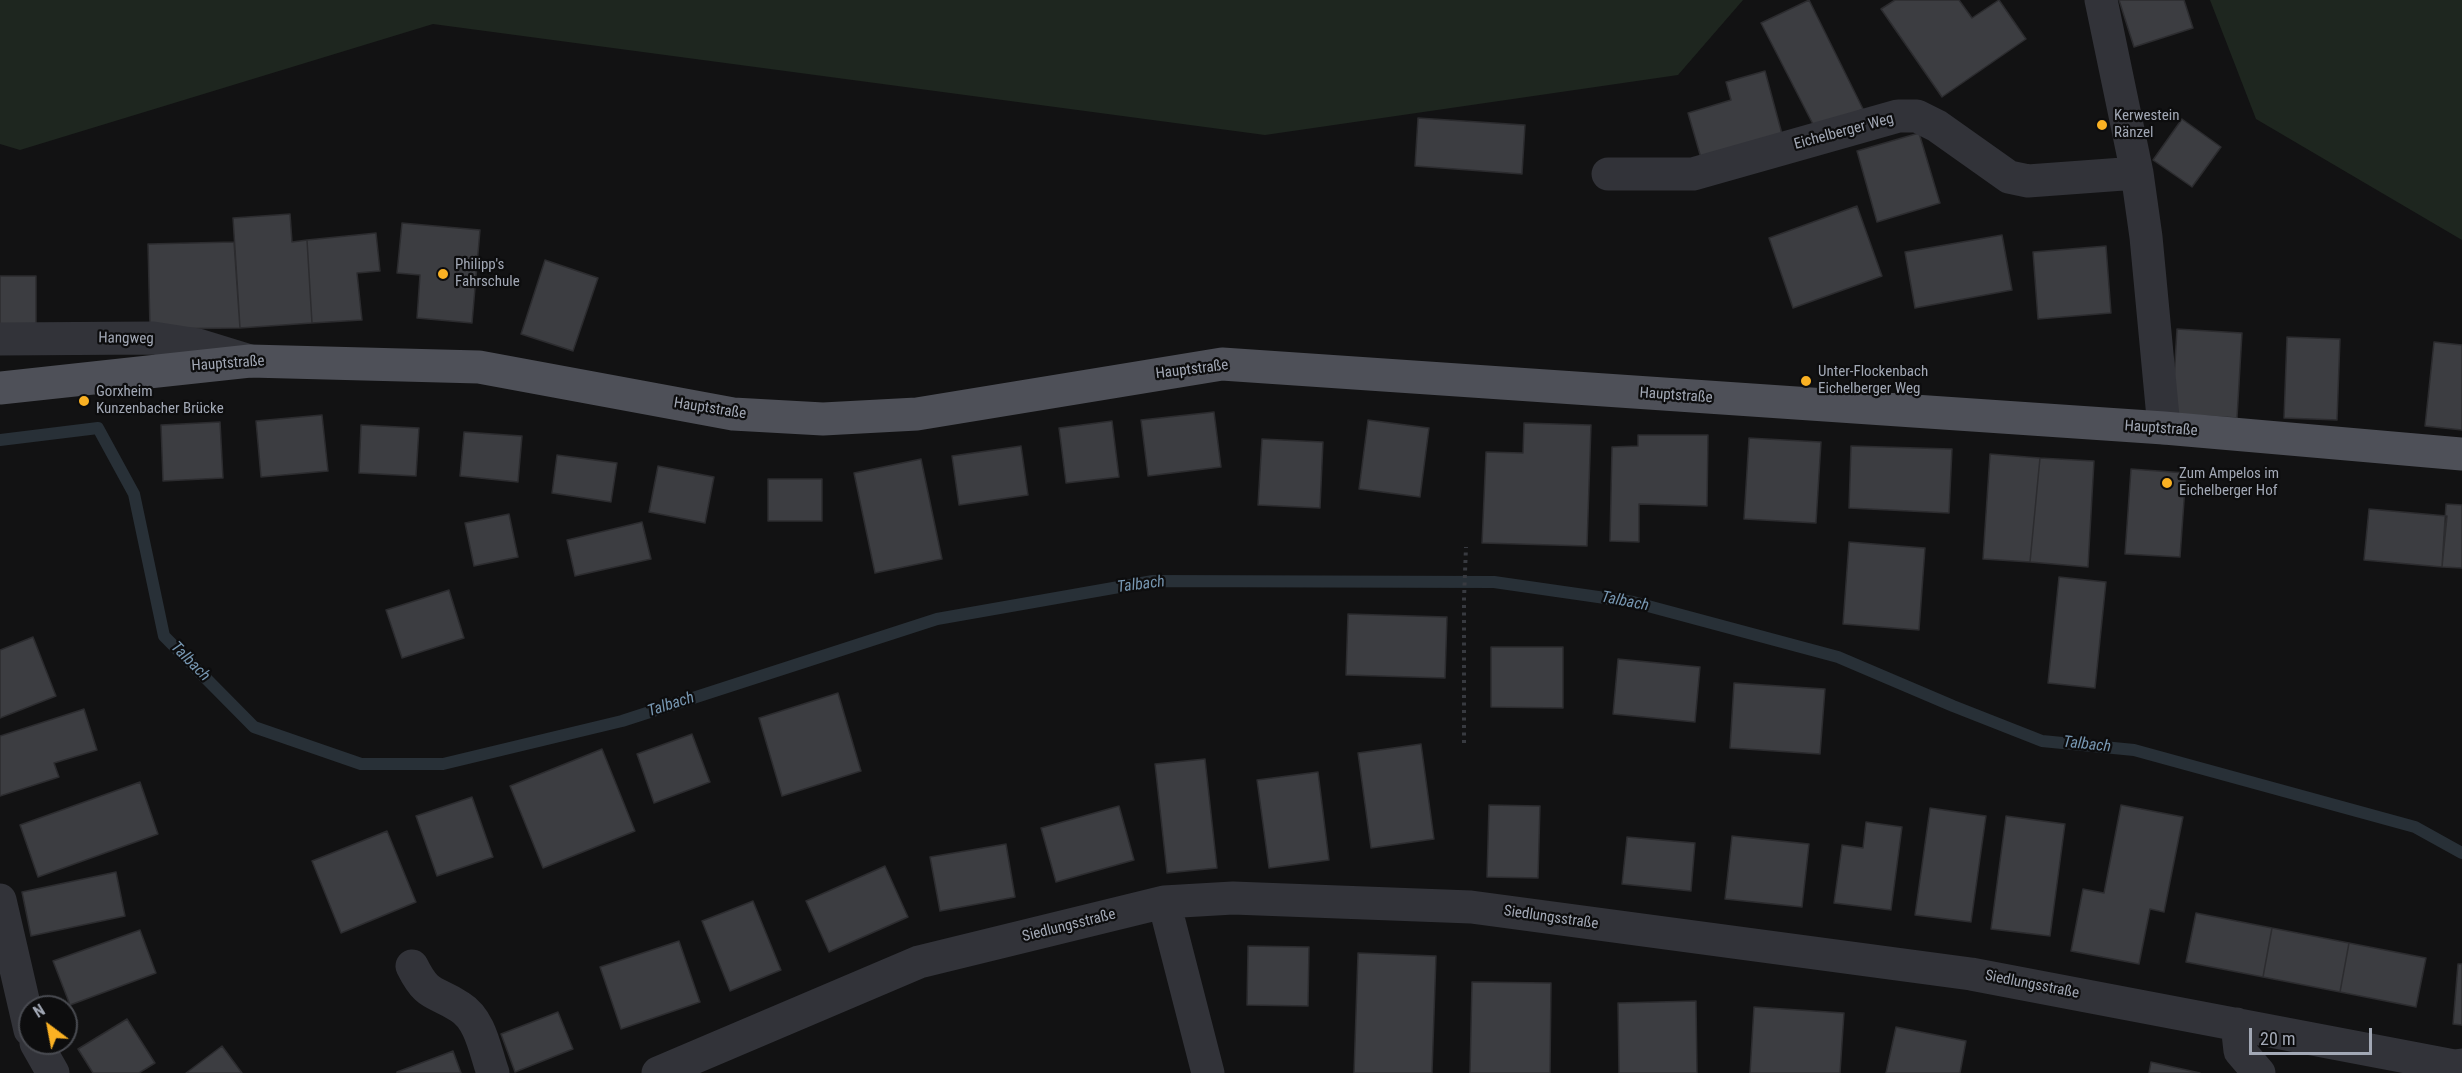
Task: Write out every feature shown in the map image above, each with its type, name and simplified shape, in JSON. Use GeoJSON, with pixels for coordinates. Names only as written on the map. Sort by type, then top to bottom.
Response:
{"type":"FeatureCollection","features":[{"type":"Feature","properties":{"kind":"main road","name":"Hauptstraße"},"geometry":{"type":"LineString","coordinates":[[0,388],[250,361],[479,367],[733,414],[823,419],[917,414],[1222,364],[2164,428],[2462,454]]}},
{"type":"Feature","properties":{"kind":"street"},"geometry":{"type":"LineString","coordinates":[[2101,0],[2137,173],[2146,237],[2164,428]]}},
{"type":"Feature","properties":{"kind":"street","name":"Eichelberger Weg"},"geometry":{"type":"LineString","coordinates":[[1608,174],[1693,174],[1898,116],[1917,116],[1937,126],[2009,177],[2028,181],[2137,173]]}},
{"type":"Feature","properties":{"kind":"street","name":"Hangweg"},"geometry":{"type":"LineString","coordinates":[[0,339],[153,338],[198,345],[250,361]]}},
{"type":"Feature","properties":{"kind":"street","name":"Siedlungsstraße"},"geometry":{"type":"LineString","coordinates":[[658,1073],[919,962],[1164,902],[1233,898],[1471,907],[1971,974],[2454,1066],[2462,1065]]}},
{"type":"Feature","properties":{"kind":"street"},"geometry":{"type":"LineString","coordinates":[[0,900],[22,995]]}},
{"type":"Feature","properties":{"kind":"street"},"geometry":{"type":"LineString","coordinates":[[1164,902],[1208,1073]]}},
{"type":"Feature","properties":{"kind":"street"},"geometry":{"type":"LineString","coordinates":[[412,966],[422,985],[440,998],[462,1007],[476,1024],[493,1073]]}},
{"type":"Feature","properties":{"kind":"street"},"geometry":{"type":"LineString","coordinates":[[2237,1024],[2240,1051],[2259,1073]]}},
{"type":"Feature","properties":{"kind":"path"},"geometry":{"type":"LineString","coordinates":[[1464,743],[1466,547]]}},
{"type":"Feature","properties":{"kind":"shaded area"},"geometry":{"type":"Polygon","coordinates":[[[0,0],[1743,0],[1678,75],[1265,135],[433,24],[20,150],[0,144],[0,0]]]}},
{"type":"Feature","properties":{"kind":"shaded area"},"geometry":{"type":"Polygon","coordinates":[[[2210,0],[2462,0],[2462,240],[2256,119],[2210,0]]]}},
{"type":"Feature","properties":{"kind":"building"},"geometry":{"type":"Polygon","coordinates":[[[1809,0],[1863,109],[1817,132],[1761,23],[1809,0]]]}},
{"type":"Feature","properties":{"kind":"building"},"geometry":{"type":"Polygon","coordinates":[[[1895,0],[1959,0],[1972,18],[1999,0],[2026,39],[1942,97],[1881,9],[1895,0]]]}},
{"type":"Feature","properties":{"kind":"building"},"geometry":{"type":"Polygon","coordinates":[[[2119,0],[2184,0],[2193,28],[2134,47],[2119,0]]]}},
{"type":"Feature","properties":{"kind":"building"},"geometry":{"type":"Polygon","coordinates":[[[1765,71],[1782,134],[1701,158],[1688,113],[1731,100],[1726,82],[1765,71]]]}},
{"type":"Feature","properties":{"kind":"building"},"geometry":{"type":"Polygon","coordinates":[[[1418,118],[1525,125],[1522,174],[1415,166],[1418,118]]]}},
{"type":"Feature","properties":{"kind":"building"},"geometry":{"type":"Polygon","coordinates":[[[2182,119],[2221,147],[2192,187],[2153,160],[2182,119]]]}},
{"type":"Feature","properties":{"kind":"building"},"geometry":{"type":"Polygon","coordinates":[[[1919,133],[1940,203],[1877,222],[1857,151],[1919,133]]]}},
{"type":"Feature","properties":{"kind":"building"},"geometry":{"type":"Polygon","coordinates":[[[1857,206],[1882,276],[1793,308],[1769,238],[1857,206]]]}},
{"type":"Feature","properties":{"kind":"building"},"geometry":{"type":"Polygon","coordinates":[[[290,214],[292,242],[307,240],[312,323],[240,328],[233,218],[290,214]]]}},
{"type":"Feature","properties":{"kind":"building","name":"Philipp's Fahrschule"},"geometry":{"type":"Polygon","coordinates":[[[402,223],[480,230],[472,323],[417,318],[420,275],[397,273],[402,223]]]}},
{"type":"Feature","properties":{"kind":"building"},"geometry":{"type":"Polygon","coordinates":[[[376,233],[380,271],[357,273],[362,320],[312,323],[307,240],[376,233]]]}},
{"type":"Feature","properties":{"kind":"building"},"geometry":{"type":"Polygon","coordinates":[[[2002,235],[2012,290],[1915,308],[1905,252],[2002,235]]]}},
{"type":"Feature","properties":{"kind":"building"},"geometry":{"type":"Polygon","coordinates":[[[234,242],[240,328],[150,329],[148,244],[234,242]]]}},
{"type":"Feature","properties":{"kind":"building"},"geometry":{"type":"Polygon","coordinates":[[[2106,246],[2111,313],[2038,319],[2033,252],[2106,246]]]}},
{"type":"Feature","properties":{"kind":"building"},"geometry":{"type":"Polygon","coordinates":[[[545,260],[598,278],[573,351],[521,334],[545,260]]]}},
{"type":"Feature","properties":{"kind":"building"},"geometry":{"type":"Polygon","coordinates":[[[0,276],[36,276],[36,332],[0,332],[0,276]]]}},
{"type":"Feature","properties":{"kind":"building"},"geometry":{"type":"Polygon","coordinates":[[[2177,329],[2242,333],[2237,418],[2172,414],[2177,329]]]}},
{"type":"Feature","properties":{"kind":"building"},"geometry":{"type":"Polygon","coordinates":[[[2287,337],[2340,339],[2337,420],[2284,418],[2287,337]]]}},
{"type":"Feature","properties":{"kind":"building"},"geometry":{"type":"Polygon","coordinates":[[[2434,342],[2462,345],[2462,430],[2425,426],[2434,342]]]}},
{"type":"Feature","properties":{"kind":"building"},"geometry":{"type":"Polygon","coordinates":[[[1214,412],[1221,467],[1148,476],[1141,420],[1214,412]]]}},
{"type":"Feature","properties":{"kind":"building"},"geometry":{"type":"Polygon","coordinates":[[[322,415],[328,471],[261,477],[256,421],[322,415]]]}},
{"type":"Feature","properties":{"kind":"building"},"geometry":{"type":"Polygon","coordinates":[[[1368,420],[1429,428],[1420,497],[1359,489],[1368,420]]]}},
{"type":"Feature","properties":{"kind":"building"},"geometry":{"type":"Polygon","coordinates":[[[1112,421],[1119,477],[1066,483],[1059,428],[1112,421]]]}},
{"type":"Feature","properties":{"kind":"building"},"geometry":{"type":"Polygon","coordinates":[[[220,422],[223,478],[163,481],[161,425],[220,422]]]}},
{"type":"Feature","properties":{"kind":"building"},"geometry":{"type":"Polygon","coordinates":[[[1524,423],[1591,425],[1587,546],[1482,543],[1486,452],[1523,453],[1524,423]]]}},
{"type":"Feature","properties":{"kind":"building"},"geometry":{"type":"Polygon","coordinates":[[[361,425],[419,428],[416,476],[359,473],[361,425]]]}},
{"type":"Feature","properties":{"kind":"building"},"geometry":{"type":"Polygon","coordinates":[[[464,432],[522,436],[518,482],[460,476],[464,432]]]}},
{"type":"Feature","properties":{"kind":"building"},"geometry":{"type":"Polygon","coordinates":[[[1638,435],[1708,435],[1707,506],[1639,504],[1639,542],[1610,541],[1612,447],[1638,446],[1638,435]]]}},
{"type":"Feature","properties":{"kind":"building"},"geometry":{"type":"Polygon","coordinates":[[[1749,438],[1821,442],[1816,523],[1744,519],[1749,438]]]}},
{"type":"Feature","properties":{"kind":"building"},"geometry":{"type":"Polygon","coordinates":[[[1262,439],[1323,442],[1320,508],[1258,505],[1262,439]]]}},
{"type":"Feature","properties":{"kind":"building"},"geometry":{"type":"Polygon","coordinates":[[[1021,446],[1028,495],[959,505],[952,456],[1021,446]]]}},
{"type":"Feature","properties":{"kind":"building"},"geometry":{"type":"Polygon","coordinates":[[[1851,446],[1952,449],[1949,513],[1849,508],[1851,446]]]}},
{"type":"Feature","properties":{"kind":"building"},"geometry":{"type":"Polygon","coordinates":[[[1990,454],[2040,458],[2030,562],[1983,559],[1990,454]]]}},
{"type":"Feature","properties":{"kind":"building"},"geometry":{"type":"Polygon","coordinates":[[[557,455],[617,463],[611,502],[552,493],[557,455]]]}},
{"type":"Feature","properties":{"kind":"building"},"geometry":{"type":"Polygon","coordinates":[[[2040,458],[2094,461],[2088,567],[2030,562],[2040,458]]]}},
{"type":"Feature","properties":{"kind":"building"},"geometry":{"type":"Polygon","coordinates":[[[921,459],[942,559],[875,573],[854,473],[921,459]]]}},
{"type":"Feature","properties":{"kind":"building"},"geometry":{"type":"Polygon","coordinates":[[[658,466],[714,477],[705,523],[649,512],[658,466]]]}},
{"type":"Feature","properties":{"kind":"building"},"geometry":{"type":"Polygon","coordinates":[[[2131,469],[2186,473],[2180,557],[2125,554],[2131,469]]]}},
{"type":"Feature","properties":{"kind":"building"},"geometry":{"type":"Polygon","coordinates":[[[768,479],[822,479],[822,521],[768,521],[768,479]]]}},
{"type":"Feature","properties":{"kind":"building"},"geometry":{"type":"Polygon","coordinates":[[[2446,504],[2462,505],[2462,568],[2442,567],[2446,504]]]}},
{"type":"Feature","properties":{"kind":"building"},"geometry":{"type":"Polygon","coordinates":[[[2369,509],[2447,516],[2442,567],[2364,560],[2369,509]]]}},
{"type":"Feature","properties":{"kind":"building"},"geometry":{"type":"Polygon","coordinates":[[[509,514],[518,557],[474,566],[465,523],[509,514]]]}},
{"type":"Feature","properties":{"kind":"building"},"geometry":{"type":"Polygon","coordinates":[[[642,522],[651,559],[575,576],[567,540],[642,522]]]}},
{"type":"Feature","properties":{"kind":"building"},"geometry":{"type":"Polygon","coordinates":[[[1849,542],[1925,548],[1919,630],[1843,624],[1849,542]]]}},
{"type":"Feature","properties":{"kind":"building"},"geometry":{"type":"Polygon","coordinates":[[[2059,577],[2106,582],[2095,688],[2048,683],[2059,577]]]}},
{"type":"Feature","properties":{"kind":"building"},"geometry":{"type":"Polygon","coordinates":[[[449,590],[464,638],[402,658],[386,610],[449,590]]]}},
{"type":"Feature","properties":{"kind":"building"},"geometry":{"type":"Polygon","coordinates":[[[1348,614],[1447,617],[1445,678],[1346,675],[1348,614]]]}},
{"type":"Feature","properties":{"kind":"building"},"geometry":{"type":"Polygon","coordinates":[[[33,637],[56,696],[0,718],[0,650],[33,637]]]}},
{"type":"Feature","properties":{"kind":"building"},"geometry":{"type":"Polygon","coordinates":[[[1491,647],[1563,647],[1563,708],[1491,707],[1491,647]]]}},
{"type":"Feature","properties":{"kind":"building"},"geometry":{"type":"Polygon","coordinates":[[[1618,659],[1700,667],[1695,722],[1613,714],[1618,659]]]}},
{"type":"Feature","properties":{"kind":"building"},"geometry":{"type":"Polygon","coordinates":[[[1734,683],[1825,689],[1820,754],[1730,748],[1734,683]]]}},
{"type":"Feature","properties":{"kind":"building"},"geometry":{"type":"Polygon","coordinates":[[[838,693],[861,771],[782,796],[759,718],[838,693]]]}},
{"type":"Feature","properties":{"kind":"building"},"geometry":{"type":"Polygon","coordinates":[[[84,709],[97,750],[54,763],[59,777],[0,796],[0,736],[84,709]]]}},
{"type":"Feature","properties":{"kind":"building"},"geometry":{"type":"Polygon","coordinates":[[[692,734],[710,782],[654,803],[637,754],[692,734]]]}},
{"type":"Feature","properties":{"kind":"building"},"geometry":{"type":"Polygon","coordinates":[[[1421,744],[1434,839],[1371,848],[1358,753],[1421,744]]]}},
{"type":"Feature","properties":{"kind":"building"},"geometry":{"type":"Polygon","coordinates":[[[602,749],[635,831],[543,868],[510,786],[602,749]]]}},
{"type":"Feature","properties":{"kind":"building"},"geometry":{"type":"Polygon","coordinates":[[[1205,759],[1217,868],[1167,873],[1155,764],[1205,759]]]}},
{"type":"Feature","properties":{"kind":"building"},"geometry":{"type":"Polygon","coordinates":[[[1318,772],[1329,860],[1269,868],[1257,780],[1318,772]]]}},
{"type":"Feature","properties":{"kind":"building"},"geometry":{"type":"Polygon","coordinates":[[[140,782],[158,834],[38,877],[20,825],[140,782]]]}},
{"type":"Feature","properties":{"kind":"building"},"geometry":{"type":"Polygon","coordinates":[[[472,797],[493,857],[437,876],[416,816],[472,797]]]}},
{"type":"Feature","properties":{"kind":"building"},"geometry":{"type":"Polygon","coordinates":[[[1489,805],[1540,806],[1538,878],[1487,877],[1489,805]]]}},
{"type":"Feature","properties":{"kind":"building"},"geometry":{"type":"Polygon","coordinates":[[[2121,805],[2183,817],[2164,912],[2150,909],[2139,964],[2071,951],[2083,889],[2104,893],[2121,805]]]}},
{"type":"Feature","properties":{"kind":"building"},"geometry":{"type":"Polygon","coordinates":[[[1119,806],[1134,860],[1056,882],[1041,828],[1119,806]]]}},
{"type":"Feature","properties":{"kind":"building"},"geometry":{"type":"Polygon","coordinates":[[[1930,808],[1986,816],[1971,922],[1915,915],[1930,808]]]}},
{"type":"Feature","properties":{"kind":"building"},"geometry":{"type":"Polygon","coordinates":[[[2006,816],[2065,824],[2050,936],[1991,929],[2006,816]]]}},
{"type":"Feature","properties":{"kind":"building"},"geometry":{"type":"Polygon","coordinates":[[[1866,822],[1902,827],[1891,910],[1834,903],[1842,845],[1863,848],[1866,822]]]}},
{"type":"Feature","properties":{"kind":"building"},"geometry":{"type":"Polygon","coordinates":[[[387,831],[416,902],[341,933],[312,861],[387,831]]]}},
{"type":"Feature","properties":{"kind":"building"},"geometry":{"type":"Polygon","coordinates":[[[1732,836],[1809,844],[1802,907],[1725,899],[1732,836]]]}},
{"type":"Feature","properties":{"kind":"building"},"geometry":{"type":"Polygon","coordinates":[[[1627,837],[1695,843],[1691,891],[1622,884],[1627,837]]]}},
{"type":"Feature","properties":{"kind":"building"},"geometry":{"type":"Polygon","coordinates":[[[1006,844],[1015,897],[940,911],[930,857],[1006,844]]]}},
{"type":"Feature","properties":{"kind":"building"},"geometry":{"type":"Polygon","coordinates":[[[885,866],[908,917],[829,952],[806,901],[885,866]]]}},
{"type":"Feature","properties":{"kind":"building"},"geometry":{"type":"Polygon","coordinates":[[[116,872],[125,916],[31,936],[22,892],[116,872]]]}},
{"type":"Feature","properties":{"kind":"building"},"geometry":{"type":"Polygon","coordinates":[[[753,901],[781,970],[730,991],[702,921],[753,901]]]}},
{"type":"Feature","properties":{"kind":"building"},"geometry":{"type":"Polygon","coordinates":[[[2196,913],[2272,928],[2263,977],[2186,962],[2196,913]]]}},
{"type":"Feature","properties":{"kind":"building"},"geometry":{"type":"Polygon","coordinates":[[[2272,928],[2349,943],[2340,992],[2263,977],[2272,928]]]}},
{"type":"Feature","properties":{"kind":"building"},"geometry":{"type":"Polygon","coordinates":[[[140,930],[156,973],[78,1002],[78,995],[66,995],[53,961],[140,930]]]}},
{"type":"Feature","properties":{"kind":"building"},"geometry":{"type":"Polygon","coordinates":[[[679,941],[700,1002],[621,1029],[600,967],[679,941]]]}},
{"type":"Feature","properties":{"kind":"building"},"geometry":{"type":"Polygon","coordinates":[[[2349,943],[2426,958],[2416,1007],[2340,992],[2349,943]]]}},
{"type":"Feature","properties":{"kind":"building"},"geometry":{"type":"Polygon","coordinates":[[[1248,946],[1309,947],[1308,1006],[1247,1005],[1248,946]]]}},
{"type":"Feature","properties":{"kind":"building"},"geometry":{"type":"Polygon","coordinates":[[[1358,953],[1436,956],[1432,1073],[1354,1073],[1358,953]]]}},
{"type":"Feature","properties":{"kind":"building"},"geometry":{"type":"Polygon","coordinates":[[[2458,964],[2462,964],[2462,1025],[2453,1024],[2458,964]]]}},
{"type":"Feature","properties":{"kind":"building"},"geometry":{"type":"Polygon","coordinates":[[[1472,982],[1551,983],[1550,1073],[1470,1073],[1472,982]]]}},
{"type":"Feature","properties":{"kind":"building"},"geometry":{"type":"Polygon","coordinates":[[[1696,1001],[1697,1073],[1619,1073],[1618,1003],[1696,1001]]]}},
{"type":"Feature","properties":{"kind":"building"},"geometry":{"type":"Polygon","coordinates":[[[1754,1007],[1844,1013],[1840,1073],[1750,1073],[1754,1007]]]}},
{"type":"Feature","properties":{"kind":"building"},"geometry":{"type":"Polygon","coordinates":[[[558,1012],[573,1049],[515,1072],[501,1034],[558,1012]]]}},
{"type":"Feature","properties":{"kind":"building"},"geometry":{"type":"Polygon","coordinates":[[[127,1019],[155,1063],[139,1073],[93,1073],[78,1049],[127,1019]]]}},
{"type":"Feature","properties":{"kind":"building"},"geometry":{"type":"Polygon","coordinates":[[[1896,1027],[1966,1041],[1960,1073],[1886,1073],[1896,1027]]]}},
{"type":"Feature","properties":{"kind":"building"},"geometry":{"type":"Polygon","coordinates":[[[222,1046],[242,1073],[186,1073],[222,1046]]]}},
{"type":"Feature","properties":{"kind":"building"},"geometry":{"type":"Polygon","coordinates":[[[453,1051],[461,1073],[397,1073],[397,1072],[453,1051]]]}},
{"type":"Feature","properties":{"kind":"building"},"geometry":{"type":"Polygon","coordinates":[[[2151,1062],[2200,1073],[2149,1073],[2151,1062]]]}},
{"type":"Feature","properties":{"kind":"waterway","name":"Talbach"},"geometry":{"type":"LineString","coordinates":[[0,440],[98,428],[134,494],[164,636],[254,727],[361,764],[443,764],[622,721],[937,619],[1153,581],[1494,582],[1633,602],[1838,657],[2042,741],[2134,750],[2415,827],[2462,853]]}},
{"type":"Feature","properties":{"kind":"place","name":"Kerwestein Ränzel"},"geometry":{"type":"Point","coordinates":[2102,125]}},
{"type":"Feature","properties":{"kind":"place","name":"Philipp's Fahrschule"},"geometry":{"type":"Point","coordinates":[443,274]}},
{"type":"Feature","properties":{"kind":"place","name":"Unter-Flockenbach Eichelberger Weg"},"geometry":{"type":"Point","coordinates":[1806,381]}},
{"type":"Feature","properties":{"kind":"place","name":"Gorxheim Kunzenbacher Brücke"},"geometry":{"type":"Point","coordinates":[84,401]}},
{"type":"Feature","properties":{"kind":"place","name":"Zum Ampelos im Eichelberger Hof"},"geometry":{"type":"Point","coordinates":[2167,483]}}]}
